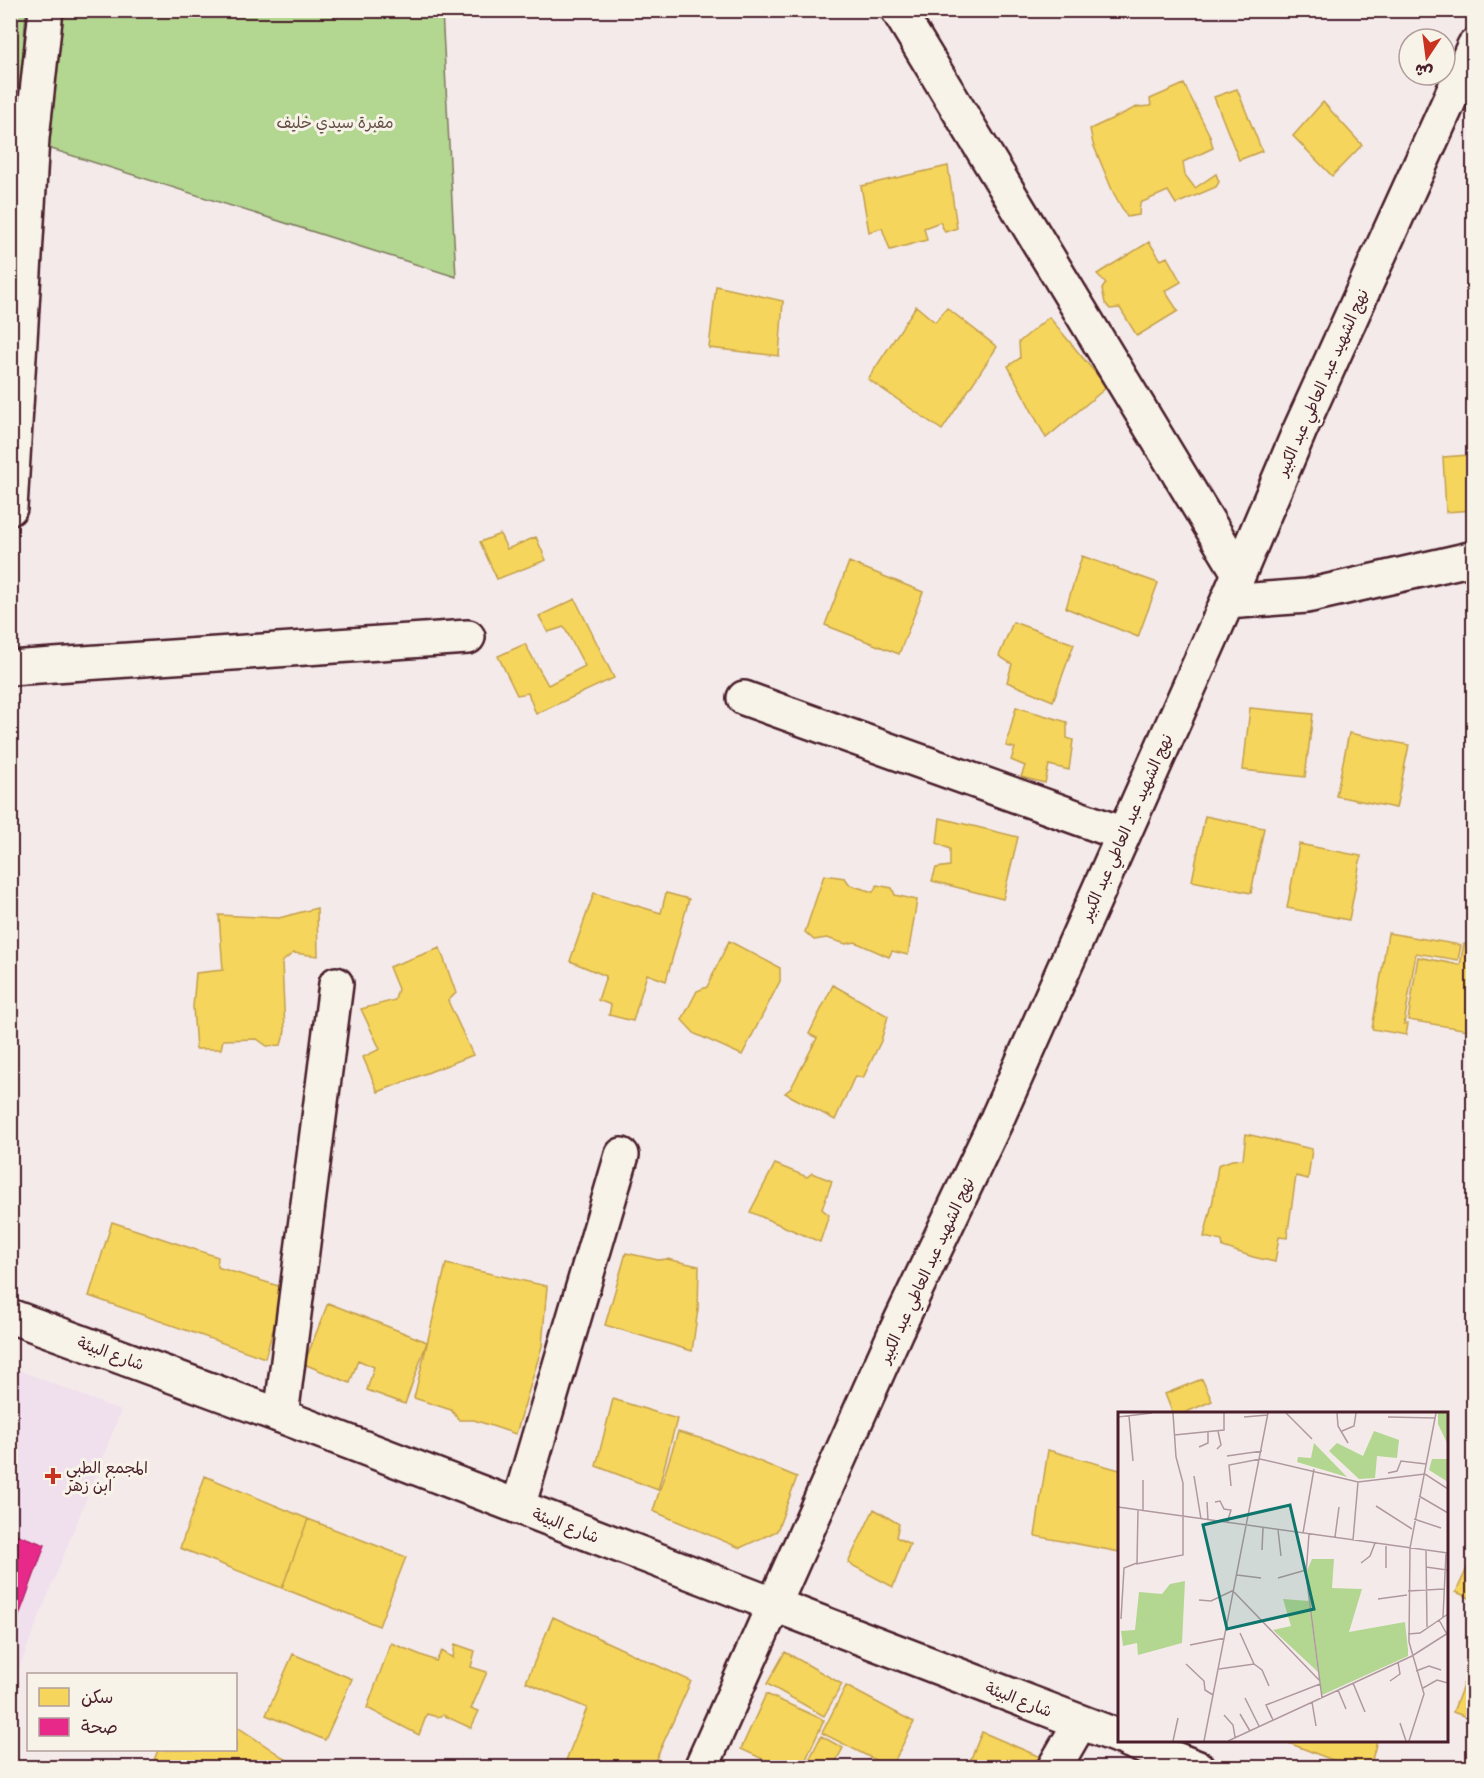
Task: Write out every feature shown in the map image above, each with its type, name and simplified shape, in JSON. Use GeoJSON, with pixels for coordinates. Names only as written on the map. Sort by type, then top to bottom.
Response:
{"type":"FeatureCollection","features":[{"type":"Feature","properties":{"kind":"street"},"geometry":{"type":"LineString","coordinates":[[10,508],[32,138],[46,10]]}},
{"type":"Feature","properties":{"kind":"street"},"geometry":{"type":"LineString","coordinates":[[898,10],[1233,587],[1307,596],[1473,558]]}},
{"type":"Feature","properties":{"kind":"street","name":"نهج الشهيد عبد العاطي عبد الكبير"},"geometry":{"type":"LineString","coordinates":[[701,1767],[896,1332],[997,1119],[1233,587],[1299,432],[1473,46]]}},
{"type":"Feature","properties":{"kind":"street"},"geometry":{"type":"LineString","coordinates":[[10,668],[468,637]]}},
{"type":"Feature","properties":{"kind":"street"},"geometry":{"type":"LineString","coordinates":[[744,698],[1123,834]]}},
{"type":"Feature","properties":{"kind":"street"},"geometry":{"type":"LineString","coordinates":[[281,1416],[336,984]]}},
{"type":"Feature","properties":{"kind":"street"},"geometry":{"type":"LineString","coordinates":[[518,1507],[622,1155]]}},
{"type":"Feature","properties":{"kind":"street","name":"شارع البيئة"},"geometry":{"type":"LineString","coordinates":[[10,1316],[281,1416],[1118,1737]]}},
{"type":"Feature","properties":{"kind":"street"},"geometry":{"type":"LineString","coordinates":[[1054,1767],[1080,1723]]}},
{"type":"Feature","properties":{"kind":"street"},"geometry":{"type":"LineString","coordinates":[[1133,1742],[1198,1767]]}},
{"type":"Feature","properties":{"kind":"shaded area","name":"المجمع الطبي ابن زهر"},"geometry":{"type":"Polygon","coordinates":[[[11,1367],[121,1411],[16,1675],[11,1673],[11,1367]]]}},
{"type":"Feature","properties":{"kind":"green space"},"geometry":{"type":"Polygon","coordinates":[[[11,11],[26,11],[11,223],[11,11]]]}},
{"type":"Feature","properties":{"kind":"green space","name":"مقبرة سيدي خليف"},"geometry":{"type":"Polygon","coordinates":[[[60,11],[442,11],[456,277],[45,147],[60,11]]]}},
{"type":"Feature","properties":{"kind":"building: سكن"},"geometry":{"type":"Polygon","coordinates":[[[1184,84],[1210,136],[1213,148],[1183,162],[1185,175],[1195,188],[1216,174],[1219,182],[1216,187],[1176,204],[1168,191],[1140,203],[1139,215],[1127,217],[1113,192],[1093,144],[1090,129],[1137,107],[1151,106],[1150,99],[1184,84]]]}},
{"type":"Feature","properties":{"kind":"building: سكن"},"geometry":{"type":"Polygon","coordinates":[[[1237,89],[1262,151],[1239,160],[1214,97],[1237,89]]]}},
{"type":"Feature","properties":{"kind":"building: سكن"},"geometry":{"type":"Polygon","coordinates":[[[1323,102],[1362,145],[1332,176],[1293,136],[1323,102]]]}},
{"type":"Feature","properties":{"kind":"building: سكن"},"geometry":{"type":"Polygon","coordinates":[[[948,166],[957,228],[945,232],[940,222],[924,228],[927,240],[890,250],[882,228],[869,232],[861,186],[948,166]]]}},
{"type":"Feature","properties":{"kind":"building: سكن"},"geometry":{"type":"Polygon","coordinates":[[[1149,242],[1161,260],[1167,257],[1181,282],[1165,291],[1178,311],[1137,336],[1120,308],[1110,309],[1105,303],[1102,289],[1106,283],[1097,274],[1149,242]]]}},
{"type":"Feature","properties":{"kind":"building: سكن"},"geometry":{"type":"Polygon","coordinates":[[[716,286],[783,301],[779,356],[709,348],[716,286]]]}},
{"type":"Feature","properties":{"kind":"building: سكن"},"geometry":{"type":"Polygon","coordinates":[[[916,306],[935,322],[947,308],[997,347],[942,430],[868,379],[916,306]]]}},
{"type":"Feature","properties":{"kind":"building: سكن"},"geometry":{"type":"Polygon","coordinates":[[[1049,317],[1107,387],[1046,438],[1008,366],[1020,358],[1019,342],[1049,317]]]}},
{"type":"Feature","properties":{"kind":"building: سكن"},"geometry":{"type":"Polygon","coordinates":[[[1474,442],[1474,510],[1446,512],[1443,457],[1469,455],[1468,443],[1474,442]]]}},
{"type":"Feature","properties":{"kind":"building: سكن"},"geometry":{"type":"Polygon","coordinates":[[[500,534],[507,549],[536,537],[546,560],[497,579],[480,542],[500,534]]]}},
{"type":"Feature","properties":{"kind":"building: سكن"},"geometry":{"type":"Polygon","coordinates":[[[1082,556],[1158,583],[1138,637],[1066,608],[1082,556]]]}},
{"type":"Feature","properties":{"kind":"building: سكن"},"geometry":{"type":"Polygon","coordinates":[[[849,562],[923,592],[899,654],[825,625],[849,562]]]}},
{"type":"Feature","properties":{"kind":"building: سكن"},"geometry":{"type":"Polygon","coordinates":[[[575,599],[614,678],[536,714],[528,693],[517,695],[498,656],[525,644],[548,685],[585,666],[564,627],[548,632],[539,616],[575,599]]]}},
{"type":"Feature","properties":{"kind":"building: سكن"},"geometry":{"type":"Polygon","coordinates":[[[1013,622],[1074,644],[1053,701],[1007,682],[1012,664],[999,656],[1013,622]]]}},
{"type":"Feature","properties":{"kind":"building: سكن"},"geometry":{"type":"Polygon","coordinates":[[[1016,707],[1067,722],[1067,738],[1073,740],[1069,770],[1049,765],[1045,783],[1021,777],[1025,766],[1011,760],[1015,748],[1006,746],[1016,707]]]}},
{"type":"Feature","properties":{"kind":"building: سكن"},"geometry":{"type":"Polygon","coordinates":[[[1250,708],[1313,714],[1305,777],[1243,770],[1250,708]]]}},
{"type":"Feature","properties":{"kind":"building: سكن"},"geometry":{"type":"Polygon","coordinates":[[[1349,733],[1409,745],[1396,808],[1336,796],[1349,733]]]}},
{"type":"Feature","properties":{"kind":"building: سكن"},"geometry":{"type":"Polygon","coordinates":[[[1205,816],[1264,828],[1251,893],[1192,881],[1205,816]]]}},
{"type":"Feature","properties":{"kind":"building: سكن"},"geometry":{"type":"Polygon","coordinates":[[[940,818],[1018,837],[1003,899],[932,881],[936,868],[950,866],[950,849],[937,843],[940,818]]]}},
{"type":"Feature","properties":{"kind":"building: سكن"},"geometry":{"type":"Polygon","coordinates":[[[1299,844],[1361,856],[1349,920],[1287,908],[1299,844]]]}},
{"type":"Feature","properties":{"kind":"building: سكن"},"geometry":{"type":"Polygon","coordinates":[[[824,875],[845,878],[850,885],[873,892],[877,885],[892,888],[895,895],[917,900],[908,955],[892,951],[889,957],[855,942],[846,944],[827,938],[814,940],[805,932],[824,875]]]}},
{"type":"Feature","properties":{"kind":"building: سكن"},"geometry":{"type":"Polygon","coordinates":[[[594,893],[661,913],[666,893],[689,899],[666,981],[647,974],[633,1021],[609,1015],[611,1005],[598,1000],[606,976],[570,961],[594,893]]]}},
{"type":"Feature","properties":{"kind":"building: سكن"},"geometry":{"type":"Polygon","coordinates":[[[317,908],[318,956],[293,953],[282,962],[285,1031],[281,1045],[267,1046],[257,1039],[223,1040],[221,1049],[196,1049],[193,1007],[196,973],[223,970],[219,915],[279,918],[317,908]]]}},
{"type":"Feature","properties":{"kind":"building: سكن"},"geometry":{"type":"Polygon","coordinates":[[[1388,933],[1461,945],[1458,960],[1416,953],[1404,1024],[1408,1024],[1406,1035],[1372,1029],[1388,933]]]}},
{"type":"Feature","properties":{"kind":"building: سكن"},"geometry":{"type":"Polygon","coordinates":[[[729,941],[780,968],[780,981],[742,1055],[695,1034],[682,1020],[697,991],[707,987],[729,941]]]}},
{"type":"Feature","properties":{"kind":"building: سكن"},"geometry":{"type":"Polygon","coordinates":[[[1464,944],[1474,946],[1474,997],[1468,1030],[1408,1020],[1418,957],[1460,965],[1464,944]]]}},
{"type":"Feature","properties":{"kind":"building: سكن"},"geometry":{"type":"Polygon","coordinates":[[[440,948],[456,993],[448,1001],[473,1055],[378,1092],[363,1057],[380,1049],[361,1009],[395,1000],[398,989],[389,967],[440,948]]]}},
{"type":"Feature","properties":{"kind":"building: سكن"},"geometry":{"type":"Polygon","coordinates":[[[833,985],[888,1016],[881,1041],[863,1078],[855,1076],[835,1120],[785,1093],[791,1088],[817,1038],[809,1034],[833,985]]]}},
{"type":"Feature","properties":{"kind":"building: سكن"},"geometry":{"type":"Polygon","coordinates":[[[1246,1134],[1312,1149],[1308,1179],[1296,1176],[1287,1238],[1279,1237],[1275,1262],[1223,1247],[1222,1241],[1204,1237],[1218,1165],[1243,1159],[1246,1134]]]}},
{"type":"Feature","properties":{"kind":"building: سكن"},"geometry":{"type":"Polygon","coordinates":[[[775,1164],[807,1177],[812,1173],[832,1181],[822,1209],[829,1215],[820,1242],[750,1212],[775,1164]]]}},
{"type":"Feature","properties":{"kind":"building: سكن"},"geometry":{"type":"Polygon","coordinates":[[[112,1222],[218,1257],[217,1267],[285,1288],[265,1358],[89,1296],[112,1222]]]}},
{"type":"Feature","properties":{"kind":"building: سكن"},"geometry":{"type":"Polygon","coordinates":[[[626,1253],[699,1266],[698,1309],[692,1351],[605,1325],[626,1253]]]}},
{"type":"Feature","properties":{"kind":"building: سكن"},"geometry":{"type":"Polygon","coordinates":[[[446,1264],[547,1286],[542,1346],[516,1434],[474,1420],[459,1420],[451,1410],[414,1398],[446,1264]]]}},
{"type":"Feature","properties":{"kind":"building: سكن"},"geometry":{"type":"Polygon","coordinates":[[[328,1303],[427,1342],[405,1404],[367,1390],[374,1367],[358,1360],[350,1383],[304,1364],[328,1303]]]}},
{"type":"Feature","properties":{"kind":"building: سكن"},"geometry":{"type":"Polygon","coordinates":[[[1202,1379],[1212,1401],[1187,1412],[1172,1412],[1165,1394],[1202,1379]]]}},
{"type":"Feature","properties":{"kind":"building: سكن"},"geometry":{"type":"Polygon","coordinates":[[[613,1399],[677,1419],[658,1490],[596,1466],[613,1399]]]}},
{"type":"Feature","properties":{"kind":"building: سكن"},"geometry":{"type":"Polygon","coordinates":[[[678,1432],[710,1441],[797,1477],[777,1531],[740,1548],[653,1511],[678,1432]]]}},
{"type":"Feature","properties":{"kind":"building: سكن"},"geometry":{"type":"Polygon","coordinates":[[[1048,1450],[1118,1469],[1118,1552],[1035,1536],[1048,1450]]]}},
{"type":"Feature","properties":{"kind":"building: سكن"},"geometry":{"type":"Polygon","coordinates":[[[205,1476],[308,1519],[282,1588],[180,1548],[205,1476]]]}},
{"type":"Feature","properties":{"kind":"building: سكن"},"geometry":{"type":"Polygon","coordinates":[[[874,1509],[899,1524],[896,1537],[910,1544],[893,1587],[848,1563],[874,1509]]]}},
{"type":"Feature","properties":{"kind":"building: سكن"},"geometry":{"type":"Polygon","coordinates":[[[308,1519],[406,1557],[379,1626],[282,1588],[308,1519]]]}},
{"type":"Feature","properties":{"kind":"building: سكن"},"geometry":{"type":"Polygon","coordinates":[[[1474,1553],[1474,1596],[1472,1599],[1456,1592],[1474,1553]]]}},
{"type":"Feature","properties":{"kind":"building: سكن"},"geometry":{"type":"Polygon","coordinates":[[[553,1617],[691,1681],[652,1768],[563,1768],[587,1708],[526,1682],[553,1617]]]}},
{"type":"Feature","properties":{"kind":"building: سكن"},"geometry":{"type":"Polygon","coordinates":[[[391,1643],[436,1661],[442,1651],[453,1658],[455,1644],[475,1651],[471,1667],[487,1672],[471,1709],[479,1711],[471,1728],[443,1715],[437,1717],[427,1714],[419,1735],[367,1708],[391,1643]]]}},
{"type":"Feature","properties":{"kind":"building: سكن"},"geometry":{"type":"Polygon","coordinates":[[[785,1652],[842,1684],[824,1716],[767,1684],[785,1652]]]}},
{"type":"Feature","properties":{"kind":"building: سكن"},"geometry":{"type":"Polygon","coordinates":[[[293,1654],[352,1679],[325,1740],[266,1715],[293,1654]]]}},
{"type":"Feature","properties":{"kind":"building: سكن"},"geometry":{"type":"Polygon","coordinates":[[[1474,1656],[1474,1720],[1453,1712],[1474,1656]]]}},
{"type":"Feature","properties":{"kind":"building: سكن"},"geometry":{"type":"Polygon","coordinates":[[[846,1686],[914,1722],[891,1768],[822,1733],[846,1686]]]}},
{"type":"Feature","properties":{"kind":"building: سكن"},"geometry":{"type":"Polygon","coordinates":[[[766,1694],[824,1720],[802,1768],[782,1768],[741,1749],[766,1694]]]}},
{"type":"Feature","properties":{"kind":"building: سكن"},"geometry":{"type":"Polygon","coordinates":[[[237,1727],[299,1768],[151,1768],[158,1751],[237,1751],[237,1727]]]}},
{"type":"Feature","properties":{"kind":"building: سكن"},"geometry":{"type":"Polygon","coordinates":[[[982,1732],[1045,1759],[1042,1768],[967,1768],[982,1732]]]}},
{"type":"Feature","properties":{"kind":"building: سكن"},"geometry":{"type":"Polygon","coordinates":[[[821,1736],[843,1748],[832,1768],[805,1768],[821,1736]]]}},
{"type":"Feature","properties":{"kind":"building: سكن"},"geometry":{"type":"Polygon","coordinates":[[[1286,1742],[1376,1742],[1370,1768],[1353,1768],[1286,1742]]]}},
{"type":"Feature","properties":{"kind":"building: صحة"},"geometry":{"type":"Polygon","coordinates":[[[10,1532],[45,1545],[10,1640],[10,1532]]]}},
{"type":"Feature","properties":{"kind":"place","name":"المجمع الطبي ابن زهر"},"geometry":{"type":"Point","coordinates":[53,1476]}}]}
